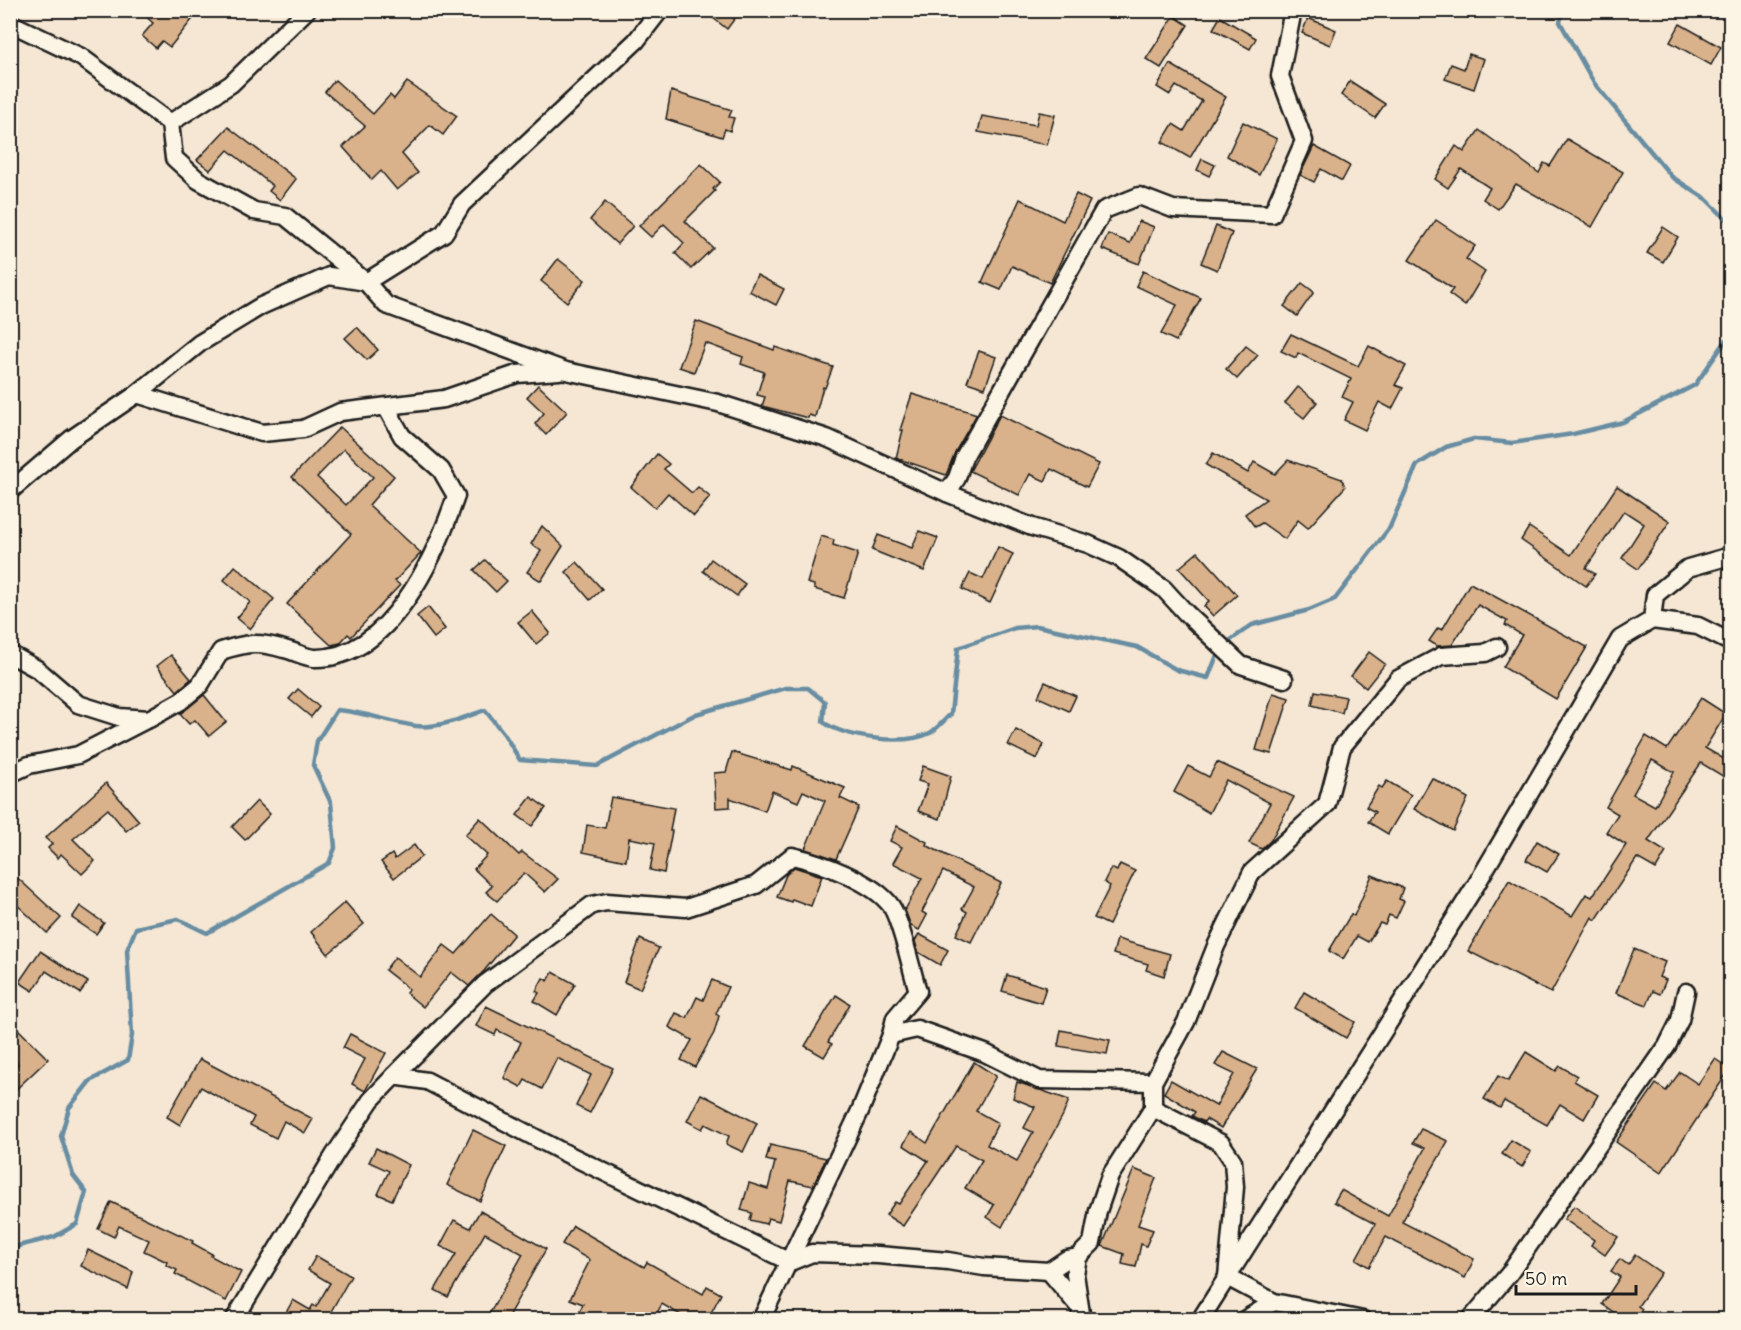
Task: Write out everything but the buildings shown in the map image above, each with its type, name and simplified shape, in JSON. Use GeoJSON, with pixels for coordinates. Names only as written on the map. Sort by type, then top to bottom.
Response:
{"type":"FeatureCollection","features":[{"type":"Feature","properties":{"kind":"street"},"geometry":{"type":"LineString","coordinates":[[170,123],[231,84],[308,10]]}},
{"type":"Feature","properties":{"kind":"street"},"geometry":{"type":"LineString","coordinates":[[10,491],[71,439],[137,394],[200,343],[261,306],[329,276],[366,282],[444,233],[462,204],[636,40],[660,10]]}},
{"type":"Feature","properties":{"kind":"street"},"geometry":{"type":"LineString","coordinates":[[947,493],[957,478],[964,457],[1104,210],[1139,196],[1173,209],[1272,214],[1304,141],[1280,76],[1293,10]]}},
{"type":"Feature","properties":{"kind":"street"},"geometry":{"type":"LineString","coordinates":[[10,23],[81,57],[170,123],[174,158],[198,180],[254,211],[285,216],[366,282],[386,305],[566,371],[718,403],[827,438],[947,493],[1032,527],[1088,544],[1119,558],[1164,589],[1241,665],[1284,679]]}},
{"type":"Feature","properties":{"kind":"street"},"geometry":{"type":"LineString","coordinates":[[137,394],[262,433],[303,429],[340,412],[444,399],[517,374],[566,371]]}},
{"type":"Feature","properties":{"kind":"street"},"geometry":{"type":"LineString","coordinates":[[10,774],[29,765],[78,754],[181,701],[200,686],[222,651],[251,642],[311,658],[328,657],[356,647],[382,631],[441,541],[456,496],[441,470],[402,436],[387,407]]}},
{"type":"Feature","properties":{"kind":"street"},"geometry":{"type":"LineString","coordinates":[[1652,620],[1655,595],[1688,568],[1731,556]]}},
{"type":"Feature","properties":{"kind":"street"},"geometry":{"type":"LineString","coordinates":[[1200,1320],[1476,885],[1620,639],[1652,620],[1698,626],[1731,642]]}},
{"type":"Feature","properties":{"kind":"street"},"geometry":{"type":"LineString","coordinates":[[1049,1271],[1067,1259],[1078,1257],[1092,1243],[1098,1211],[1110,1176],[1153,1108],[1153,1082],[1186,1022],[1216,946],[1252,872],[1328,804],[1342,747],[1398,679],[1441,656],[1485,653],[1497,647]]}},
{"type":"Feature","properties":{"kind":"street"},"geometry":{"type":"LineString","coordinates":[[10,654],[37,669],[78,704],[119,717],[149,719]]}},
{"type":"Feature","properties":{"kind":"street"},"geometry":{"type":"LineString","coordinates":[[234,1320],[335,1154],[371,1100],[485,984],[592,905],[607,902],[686,908],[756,885],[792,856],[822,863],[870,888],[891,906],[918,992],[895,1018],[891,1035],[860,1111],[761,1320]]}},
{"type":"Feature","properties":{"kind":"street"},"geometry":{"type":"LineString","coordinates":[[1470,1320],[1509,1274],[1667,1047],[1680,1020],[1686,992]]}},
{"type":"Feature","properties":{"kind":"street"},"geometry":{"type":"LineString","coordinates":[[891,1035],[917,1029],[985,1053],[1040,1080],[1153,1082]]}},
{"type":"Feature","properties":{"kind":"street"},"geometry":{"type":"LineString","coordinates":[[394,1076],[427,1081],[571,1157],[790,1262],[812,1253],[878,1255],[1075,1274]]}},
{"type":"Feature","properties":{"kind":"street"},"geometry":{"type":"LineString","coordinates":[[1153,1108],[1221,1143],[1233,1161],[1235,1187],[1227,1277]]}},
{"type":"Feature","properties":{"kind":"street"},"geometry":{"type":"LineString","coordinates":[[1078,1257],[1075,1274],[1082,1314]]}},
{"type":"Feature","properties":{"kind":"street"},"geometry":{"type":"LineString","coordinates":[[1049,1271],[1082,1314]]}},
{"type":"Feature","properties":{"kind":"street"},"geometry":{"type":"LineString","coordinates":[[1227,1277],[1274,1302],[1363,1320]]}},
{"type":"Feature","properties":{"kind":"street"},"geometry":{"type":"LineString","coordinates":[[1244,1320],[1274,1302]]}},
{"type":"Feature","properties":{"kind":"waterway"},"geometry":{"type":"LineString","coordinates":[[1563,10],[1560,22],[1594,83],[1672,177],[1706,199],[1730,223]]}},
{"type":"Feature","properties":{"kind":"waterway"},"geometry":{"type":"LineString","coordinates":[[1225,644],[1252,625],[1309,610],[1335,599],[1390,527],[1417,465],[1446,447],[1474,439],[1512,443],[1573,434],[1623,422],[1695,385],[1730,335]]}},
{"type":"Feature","properties":{"kind":"waterway"},"geometry":{"type":"LineString","coordinates":[[10,1255],[18,1246],[54,1237],[77,1224],[86,1192],[73,1175],[61,1136],[69,1108],[90,1081],[128,1060],[132,1035],[127,950],[136,928],[178,919],[207,933],[329,863],[335,848],[331,803],[313,765],[317,741],[337,710],[416,726],[433,726],[451,722],[485,710],[504,734],[520,760],[597,766],[696,714],[786,688],[808,688],[825,702],[823,722],[833,728],[875,738],[919,737],[933,731],[951,714],[958,648],[1015,628],[1037,626],[1137,647],[1177,670],[1208,678],[1219,650]]}}]}
